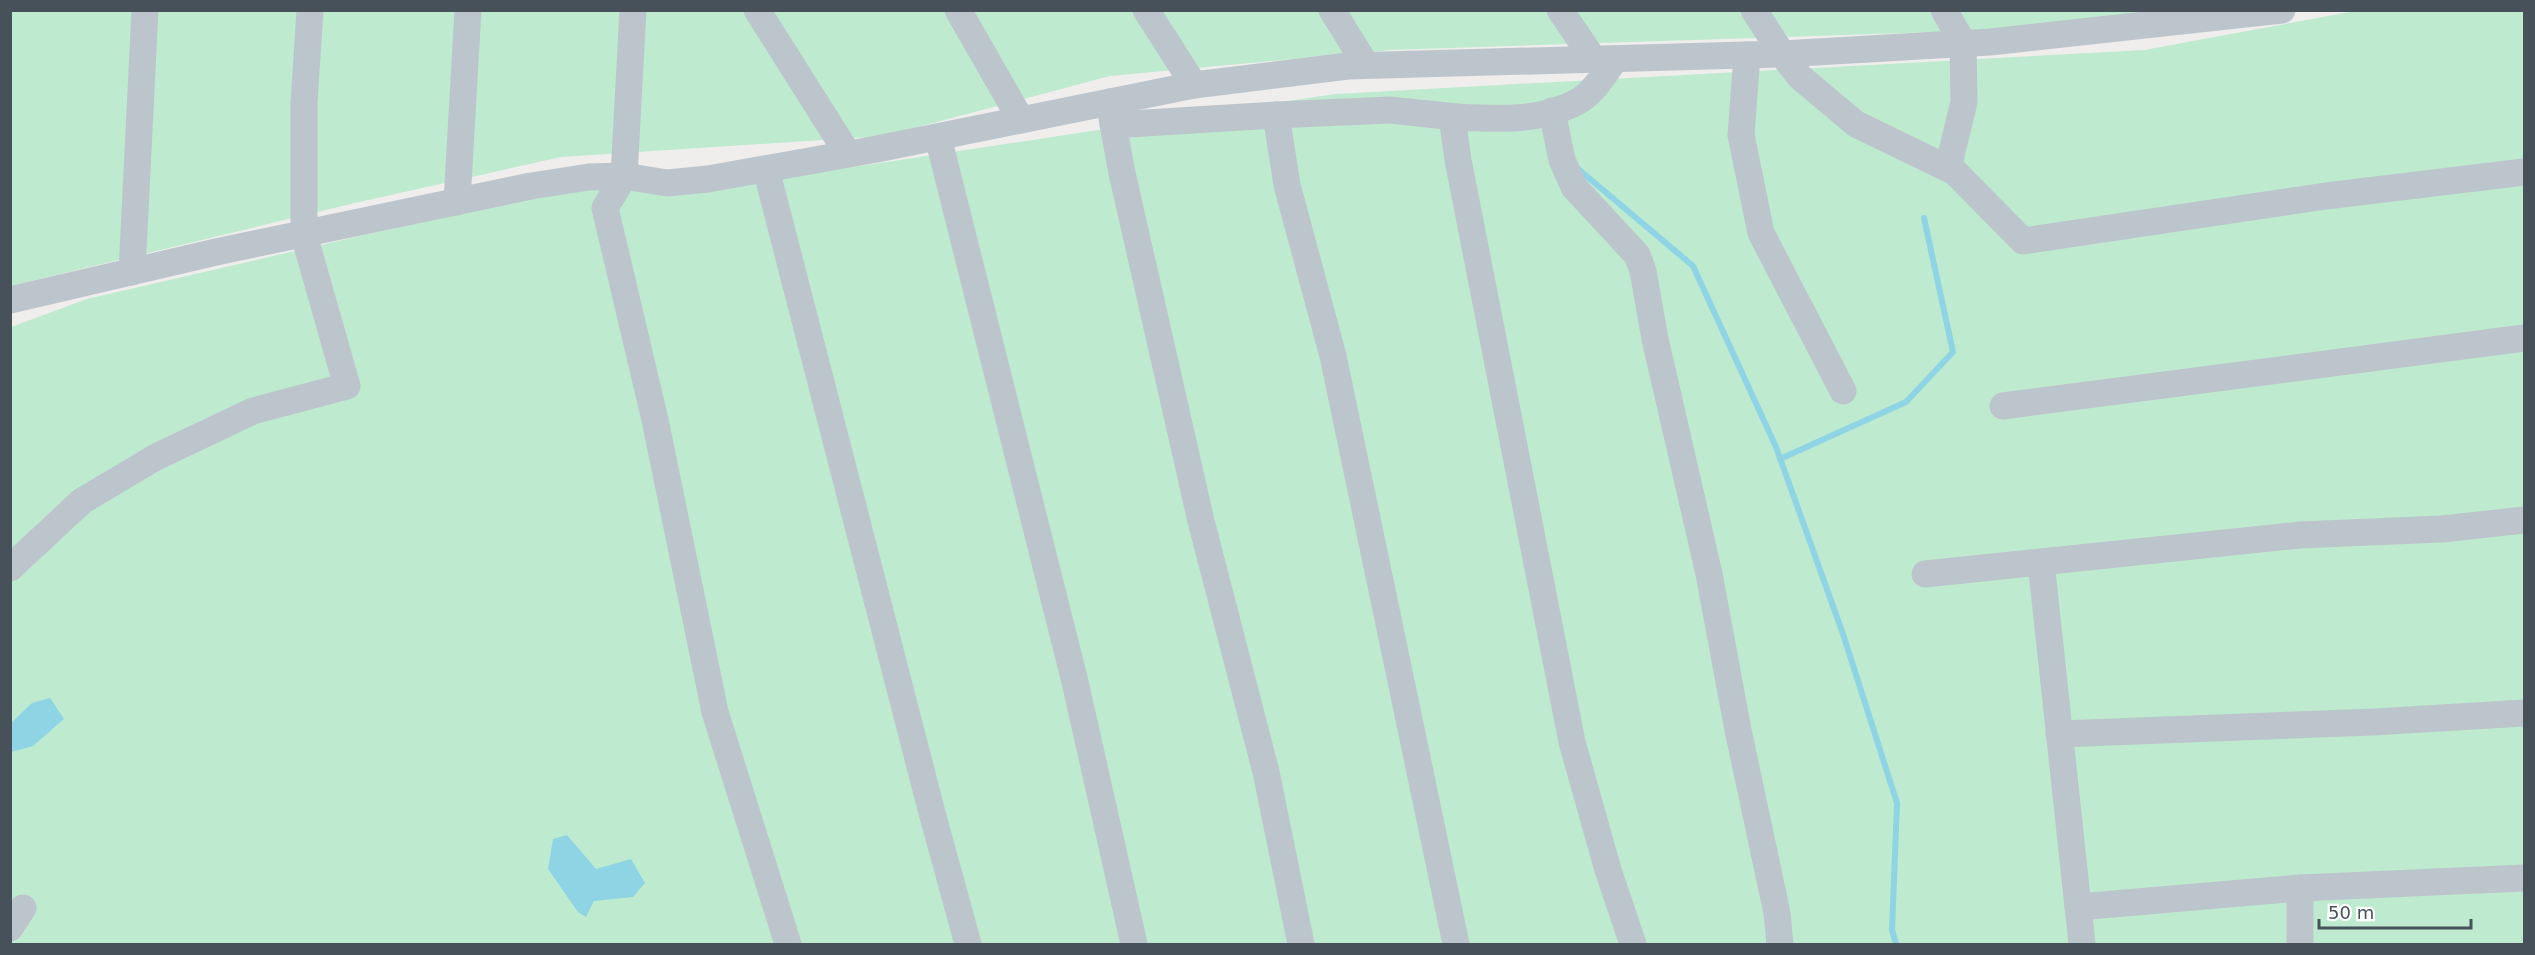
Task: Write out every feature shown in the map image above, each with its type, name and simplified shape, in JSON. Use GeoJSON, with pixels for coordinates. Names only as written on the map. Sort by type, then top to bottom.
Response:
{"type":"FeatureCollection","features":[{"type":"Feature","properties":{"kind":"lane"},"geometry":{"type":"LineString","coordinates":[[132,272],[145,10]]}},
{"type":"Feature","properties":{"kind":"lane"},"geometry":{"type":"LineString","coordinates":[[10,568],[82,501],[156,457],[253,411],[346,386],[304,235],[304,103],[310,10]]}},
{"type":"Feature","properties":{"kind":"lane"},"geometry":{"type":"LineString","coordinates":[[457,202],[468,10]]}},
{"type":"Feature","properties":{"kind":"lane"},"geometry":{"type":"LineString","coordinates":[[633,10],[624,177],[605,208],[655,420],[715,712],[788,945]]}},
{"type":"Feature","properties":{"kind":"lane"},"geometry":{"type":"LineString","coordinates":[[757,10],[848,154]]}},
{"type":"Feature","properties":{"kind":"lane"},"geometry":{"type":"LineString","coordinates":[[958,10],[1021,120]]}},
{"type":"Feature","properties":{"kind":"lane"},"geometry":{"type":"LineString","coordinates":[[1146,10],[1194,85]]}},
{"type":"Feature","properties":{"kind":"lane"},"geometry":{"type":"LineString","coordinates":[[1332,10],[1366,65]]}},
{"type":"Feature","properties":{"kind":"lane"},"geometry":{"type":"LineString","coordinates":[[1560,10],[1604,59]]}},
{"type":"Feature","properties":{"kind":"lane"},"geometry":{"type":"LineString","coordinates":[[1754,10],[1782,54],[1800,77],[1856,124],[1955,172],[2024,241],[2326,196],[2524,172]]}},
{"type":"Feature","properties":{"kind":"lane"},"geometry":{"type":"LineString","coordinates":[[1944,10],[1963,43],[1964,102],[1948,168]]}},
{"type":"Feature","properties":{"kind":"lane"},"geometry":{"type":"LineString","coordinates":[[1111,113],[1194,85],[1366,65],[1782,54],[1963,43],[2144,18],[2283,10]]}},
{"type":"Feature","properties":{"kind":"lane"},"geometry":{"type":"LineString","coordinates":[[1746,55],[1742,135],[1761,233],[1843,392]]}},
{"type":"Feature","properties":{"kind":"lane"},"geometry":{"type":"LineString","coordinates":[[10,300],[543,184],[589,177],[624,177],[667,183],[708,179],[1021,120],[1111,113],[1275,114],[1390,110],[1509,120],[1552,111],[1576,103],[1595,87],[1604,59]]}},
{"type":"Feature","properties":{"kind":"lane"},"geometry":{"type":"LineString","coordinates":[[1552,111],[1562,160],[1574,187],[1637,255],[1643,271],[1655,339],[1709,574],[1738,730],[1777,913],[1780,945]]}},
{"type":"Feature","properties":{"kind":"lane"},"geometry":{"type":"LineString","coordinates":[[1111,113],[1201,521],[1266,772],[1301,945]]}},
{"type":"Feature","properties":{"kind":"lane"},"geometry":{"type":"LineString","coordinates":[[1275,114],[1287,185],[1333,356],[1456,945]]}},
{"type":"Feature","properties":{"kind":"lane"},"geometry":{"type":"LineString","coordinates":[[1456,117],[1453,124],[1458,160],[1572,742],[1608,870],[1633,945]]}},
{"type":"Feature","properties":{"kind":"lane"},"geometry":{"type":"LineString","coordinates":[[938,137],[1075,682],[1134,945]]}},
{"type":"Feature","properties":{"kind":"lane"},"geometry":{"type":"LineString","coordinates":[[766,169],[968,945]]}},
{"type":"Feature","properties":{"kind":"lane"},"geometry":{"type":"LineString","coordinates":[[2003,406],[2524,338]]}},
{"type":"Feature","properties":{"kind":"lane"},"geometry":{"type":"LineString","coordinates":[[1925,574],[2300,535],[2442,529],[2524,520]]}},
{"type":"Feature","properties":{"kind":"lane"},"geometry":{"type":"LineString","coordinates":[[2041,562],[2082,945]]}},
{"type":"Feature","properties":{"kind":"lane"},"geometry":{"type":"LineString","coordinates":[[2059,734],[2374,722],[2524,713]]}},
{"type":"Feature","properties":{"kind":"lane"},"geometry":{"type":"LineString","coordinates":[[2078,907],[2300,888],[2524,878]]}},
{"type":"Feature","properties":{"kind":"lane"},"geometry":{"type":"LineString","coordinates":[[2300,888],[2300,945]]}},
{"type":"Feature","properties":{"kind":"green space"},"geometry":{"type":"Polygon","coordinates":[[[10,11],[2211,11],[2163,21],[1936,32],[1391,50],[1110,76],[884,136],[561,157],[355,203],[11,286],[10,11]]]}},
{"type":"Feature","properties":{"kind":"green space"},"geometry":{"type":"Polygon","coordinates":[[[2355,11],[2524,11],[2524,944],[11,944],[11,327],[87,299],[576,186],[821,172],[1335,94],[2144,50],[2355,11]]]}},
{"type":"Feature","properties":{"kind":"water"},"geometry":{"type":"Polygon","coordinates":[[[50,698],[64,719],[33,746],[11,752],[11,723],[32,703],[50,698]]]}},
{"type":"Feature","properties":{"kind":"water"},"geometry":{"type":"Polygon","coordinates":[[[567,835],[596,869],[631,859],[645,883],[633,897],[594,901],[586,917],[578,912],[548,869],[553,839],[567,835]]]}},
{"type":"Feature","properties":{"kind":"waterway"},"geometry":{"type":"LineString","coordinates":[[1577,168],[1693,266],[1776,447],[1843,634],[1897,803],[1892,930],[1896,944]]}},
{"type":"Feature","properties":{"kind":"waterway"},"geometry":{"type":"LineString","coordinates":[[1780,459],[1906,402],[1953,352],[1924,218]]}}]}
